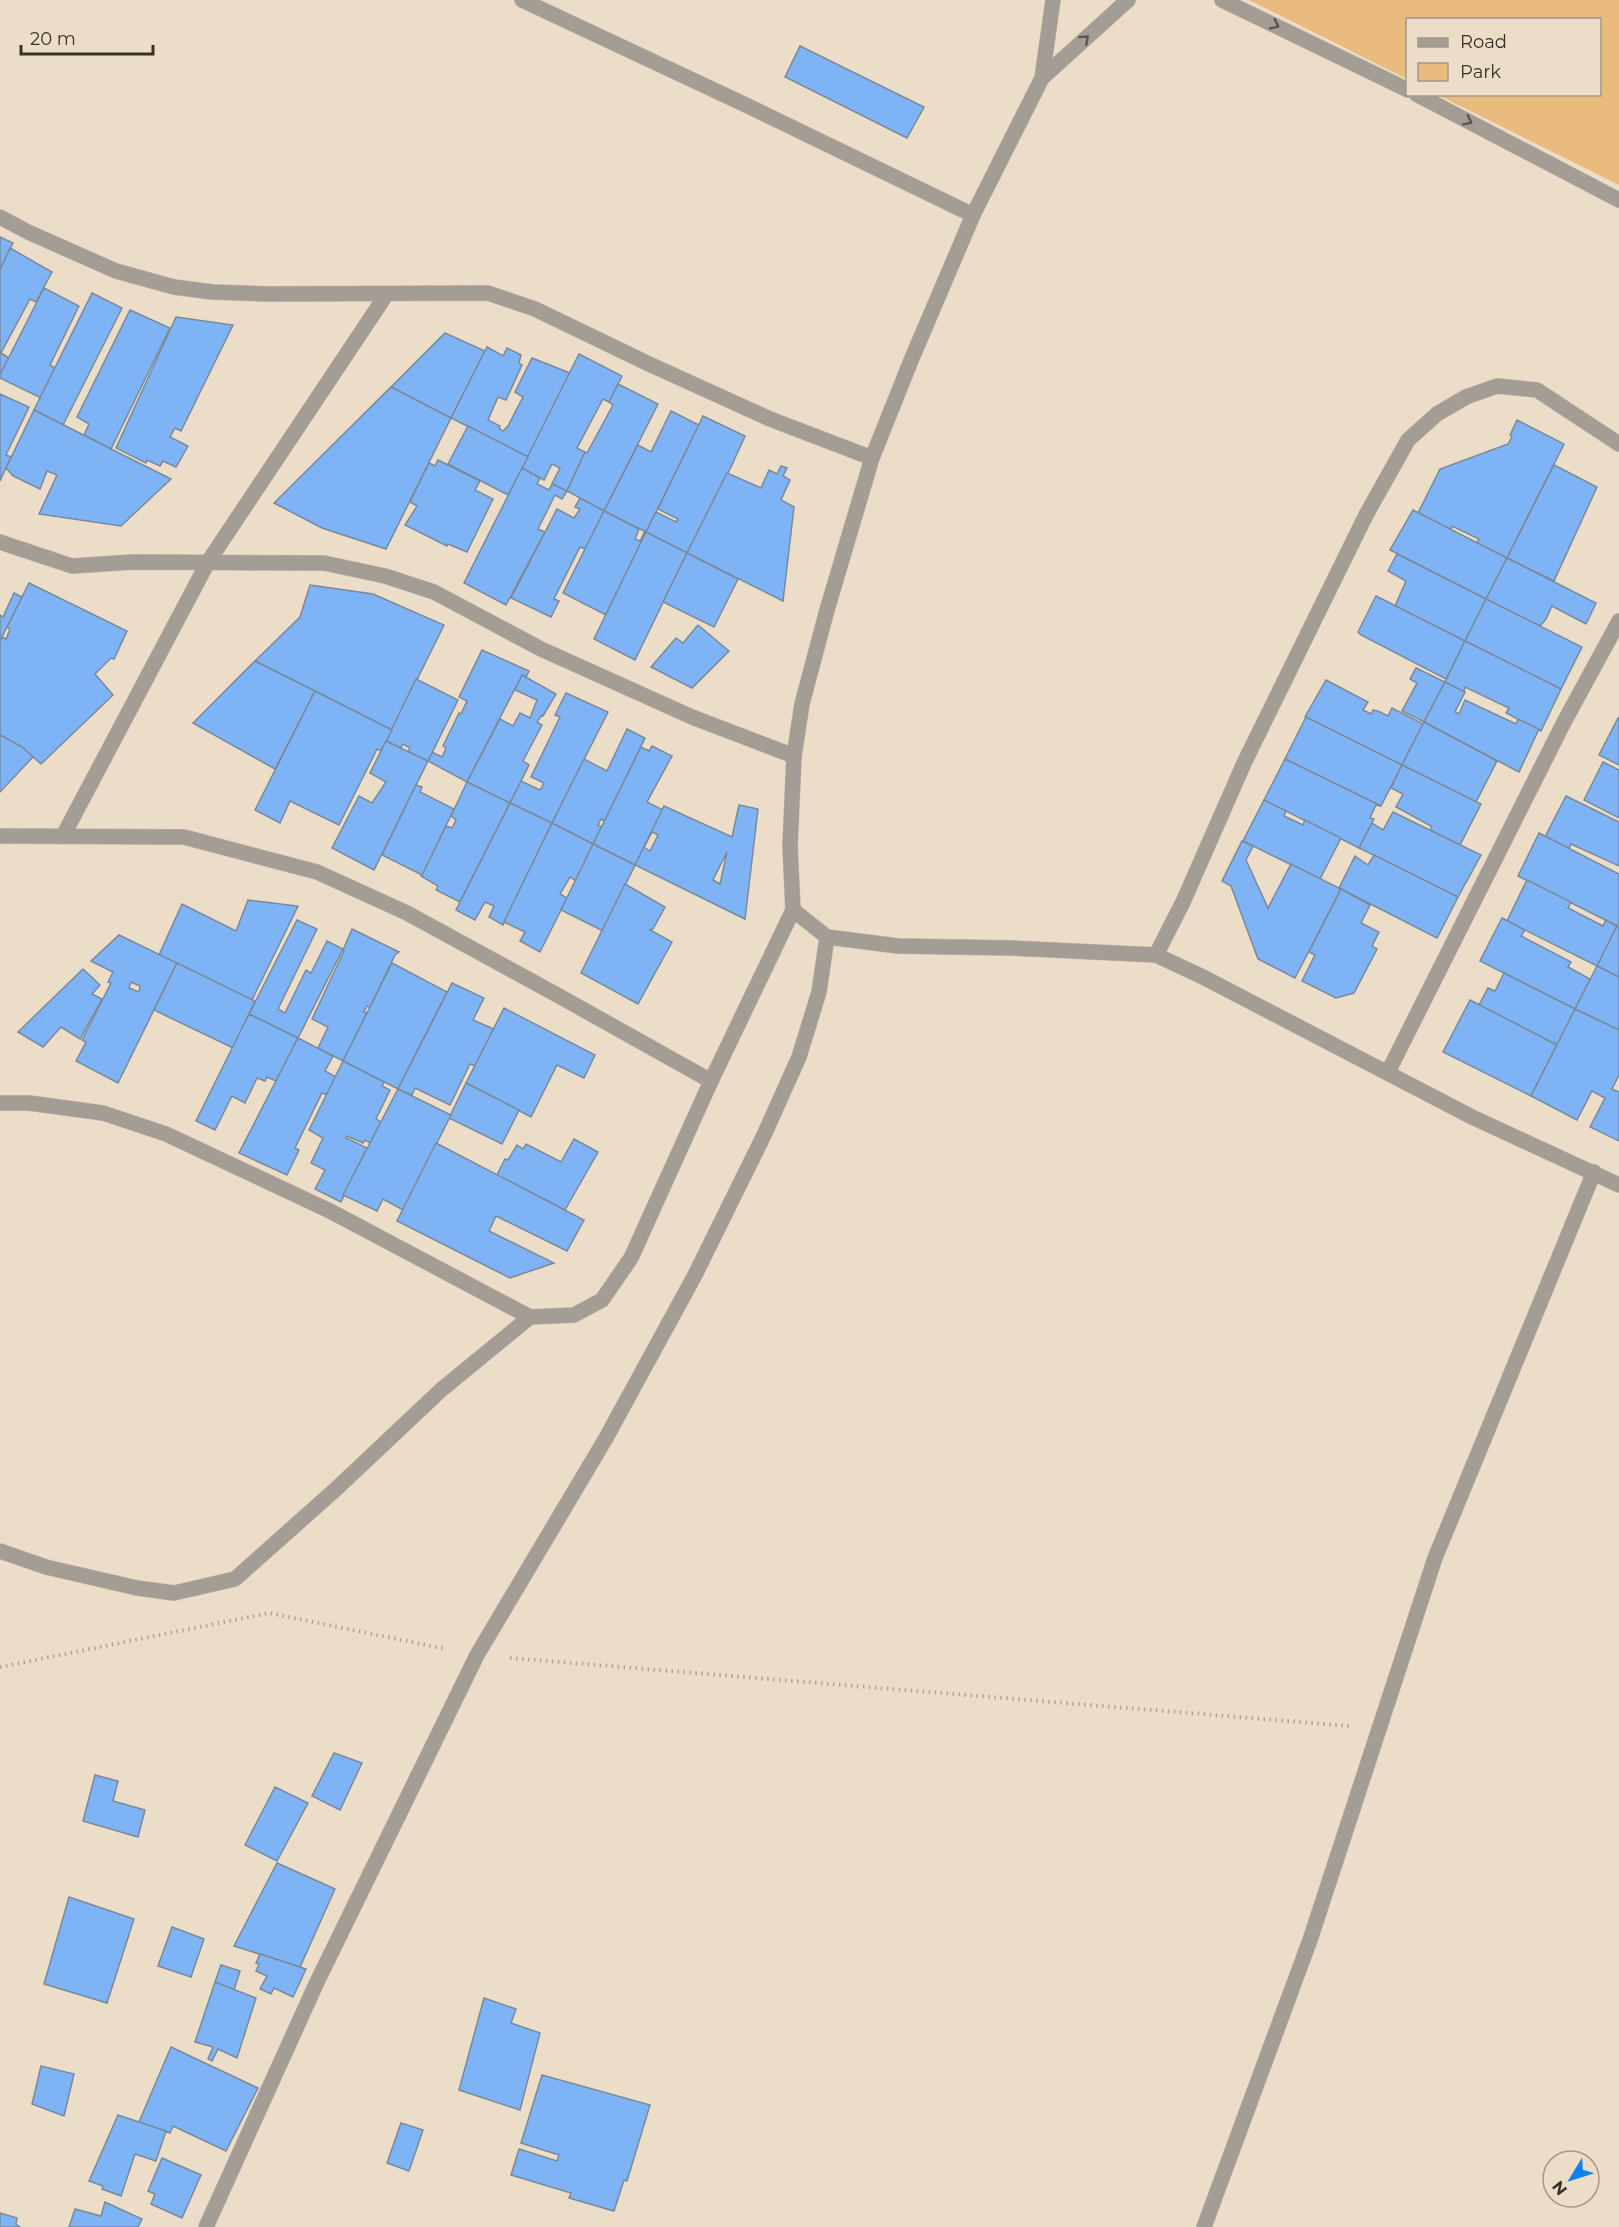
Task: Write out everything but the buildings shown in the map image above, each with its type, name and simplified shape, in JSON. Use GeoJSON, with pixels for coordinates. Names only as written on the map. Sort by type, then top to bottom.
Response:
{"type":"FeatureCollection","features":[{"type":"Feature","properties":{"kind":"street"},"geometry":{"type":"LineString","coordinates":[[522,0],[973,215]]}},
{"type":"Feature","properties":{"kind":"street"},"geometry":{"type":"LineString","coordinates":[[0,1103],[29,1103],[104,1113],[166,1134],[330,1211],[530,1317],[574,1315],[602,1300],[631,1258],[711,1081],[793,910],[790,847],[794,756],[802,704],[810,673],[872,458],[973,215],[1042,78],[1053,0]]}},
{"type":"Feature","properties":{"kind":"street"},"geometry":{"type":"LineString","coordinates":[[1042,78],[1128,0]]}},
{"type":"Feature","properties":{"kind":"street"},"geometry":{"type":"LineString","coordinates":[[1222,0],[1406,90]]}},
{"type":"Feature","properties":{"kind":"street"},"geometry":{"type":"LineString","coordinates":[[1420,96],[1619,200]]}},
{"type":"Feature","properties":{"kind":"street"},"geometry":{"type":"LineString","coordinates":[[0,217],[116,272],[174,287],[223,293],[386,295],[488,293],[535,309],[770,419],[872,458]]}},
{"type":"Feature","properties":{"kind":"street"},"geometry":{"type":"LineString","coordinates":[[63,836],[208,562],[386,295]]}},
{"type":"Feature","properties":{"kind":"street"},"geometry":{"type":"LineString","coordinates":[[1156,955],[1183,902],[1251,750],[1366,515],[1408,440],[1437,414],[1466,397],[1497,386],[1537,390],[1619,444]]}},
{"type":"Feature","properties":{"kind":"street"},"geometry":{"type":"LineString","coordinates":[[0,543],[72,566],[134,562],[324,563],[385,576],[434,592],[542,649],[692,717],[794,756]]}},
{"type":"Feature","properties":{"kind":"street"},"geometry":{"type":"LineString","coordinates":[[1388,1072],[1558,735],[1619,621]]}},
{"type":"Feature","properties":{"kind":"street"},"geometry":{"type":"LineString","coordinates":[[0,836],[184,837],[317,872],[407,913],[711,1081]]}},
{"type":"Feature","properties":{"kind":"street"},"geometry":{"type":"LineString","coordinates":[[793,910],[827,937],[898,946],[1011,948],[1156,955],[1203,977],[1472,1117],[1619,1185]]}},
{"type":"Feature","properties":{"kind":"street"},"geometry":{"type":"LineString","coordinates":[[206,2227],[317,1982],[477,1655],[606,1438],[695,1275],[744,1175],[799,1056],[819,992],[827,937]]}},
{"type":"Feature","properties":{"kind":"street"},"geometry":{"type":"LineString","coordinates":[[1204,2227],[1310,1940],[1435,1558],[1594,1172]]}},
{"type":"Feature","properties":{"kind":"street"},"geometry":{"type":"LineString","coordinates":[[0,1551],[46,1567],[137,1588],[174,1593],[236,1579],[441,1390],[530,1317]]}},
{"type":"Feature","properties":{"kind":"path"},"geometry":{"type":"LineString","coordinates":[[0,1667],[269,1613],[477,1655],[1379,1729]]}},
{"type":"Feature","properties":{"kind":"green space"},"geometry":{"type":"Polygon","coordinates":[[[1249,0],[1619,0],[1619,185],[1440,96],[1601,96],[1601,18],[1406,18],[1406,78],[1249,0]]]}}]}
